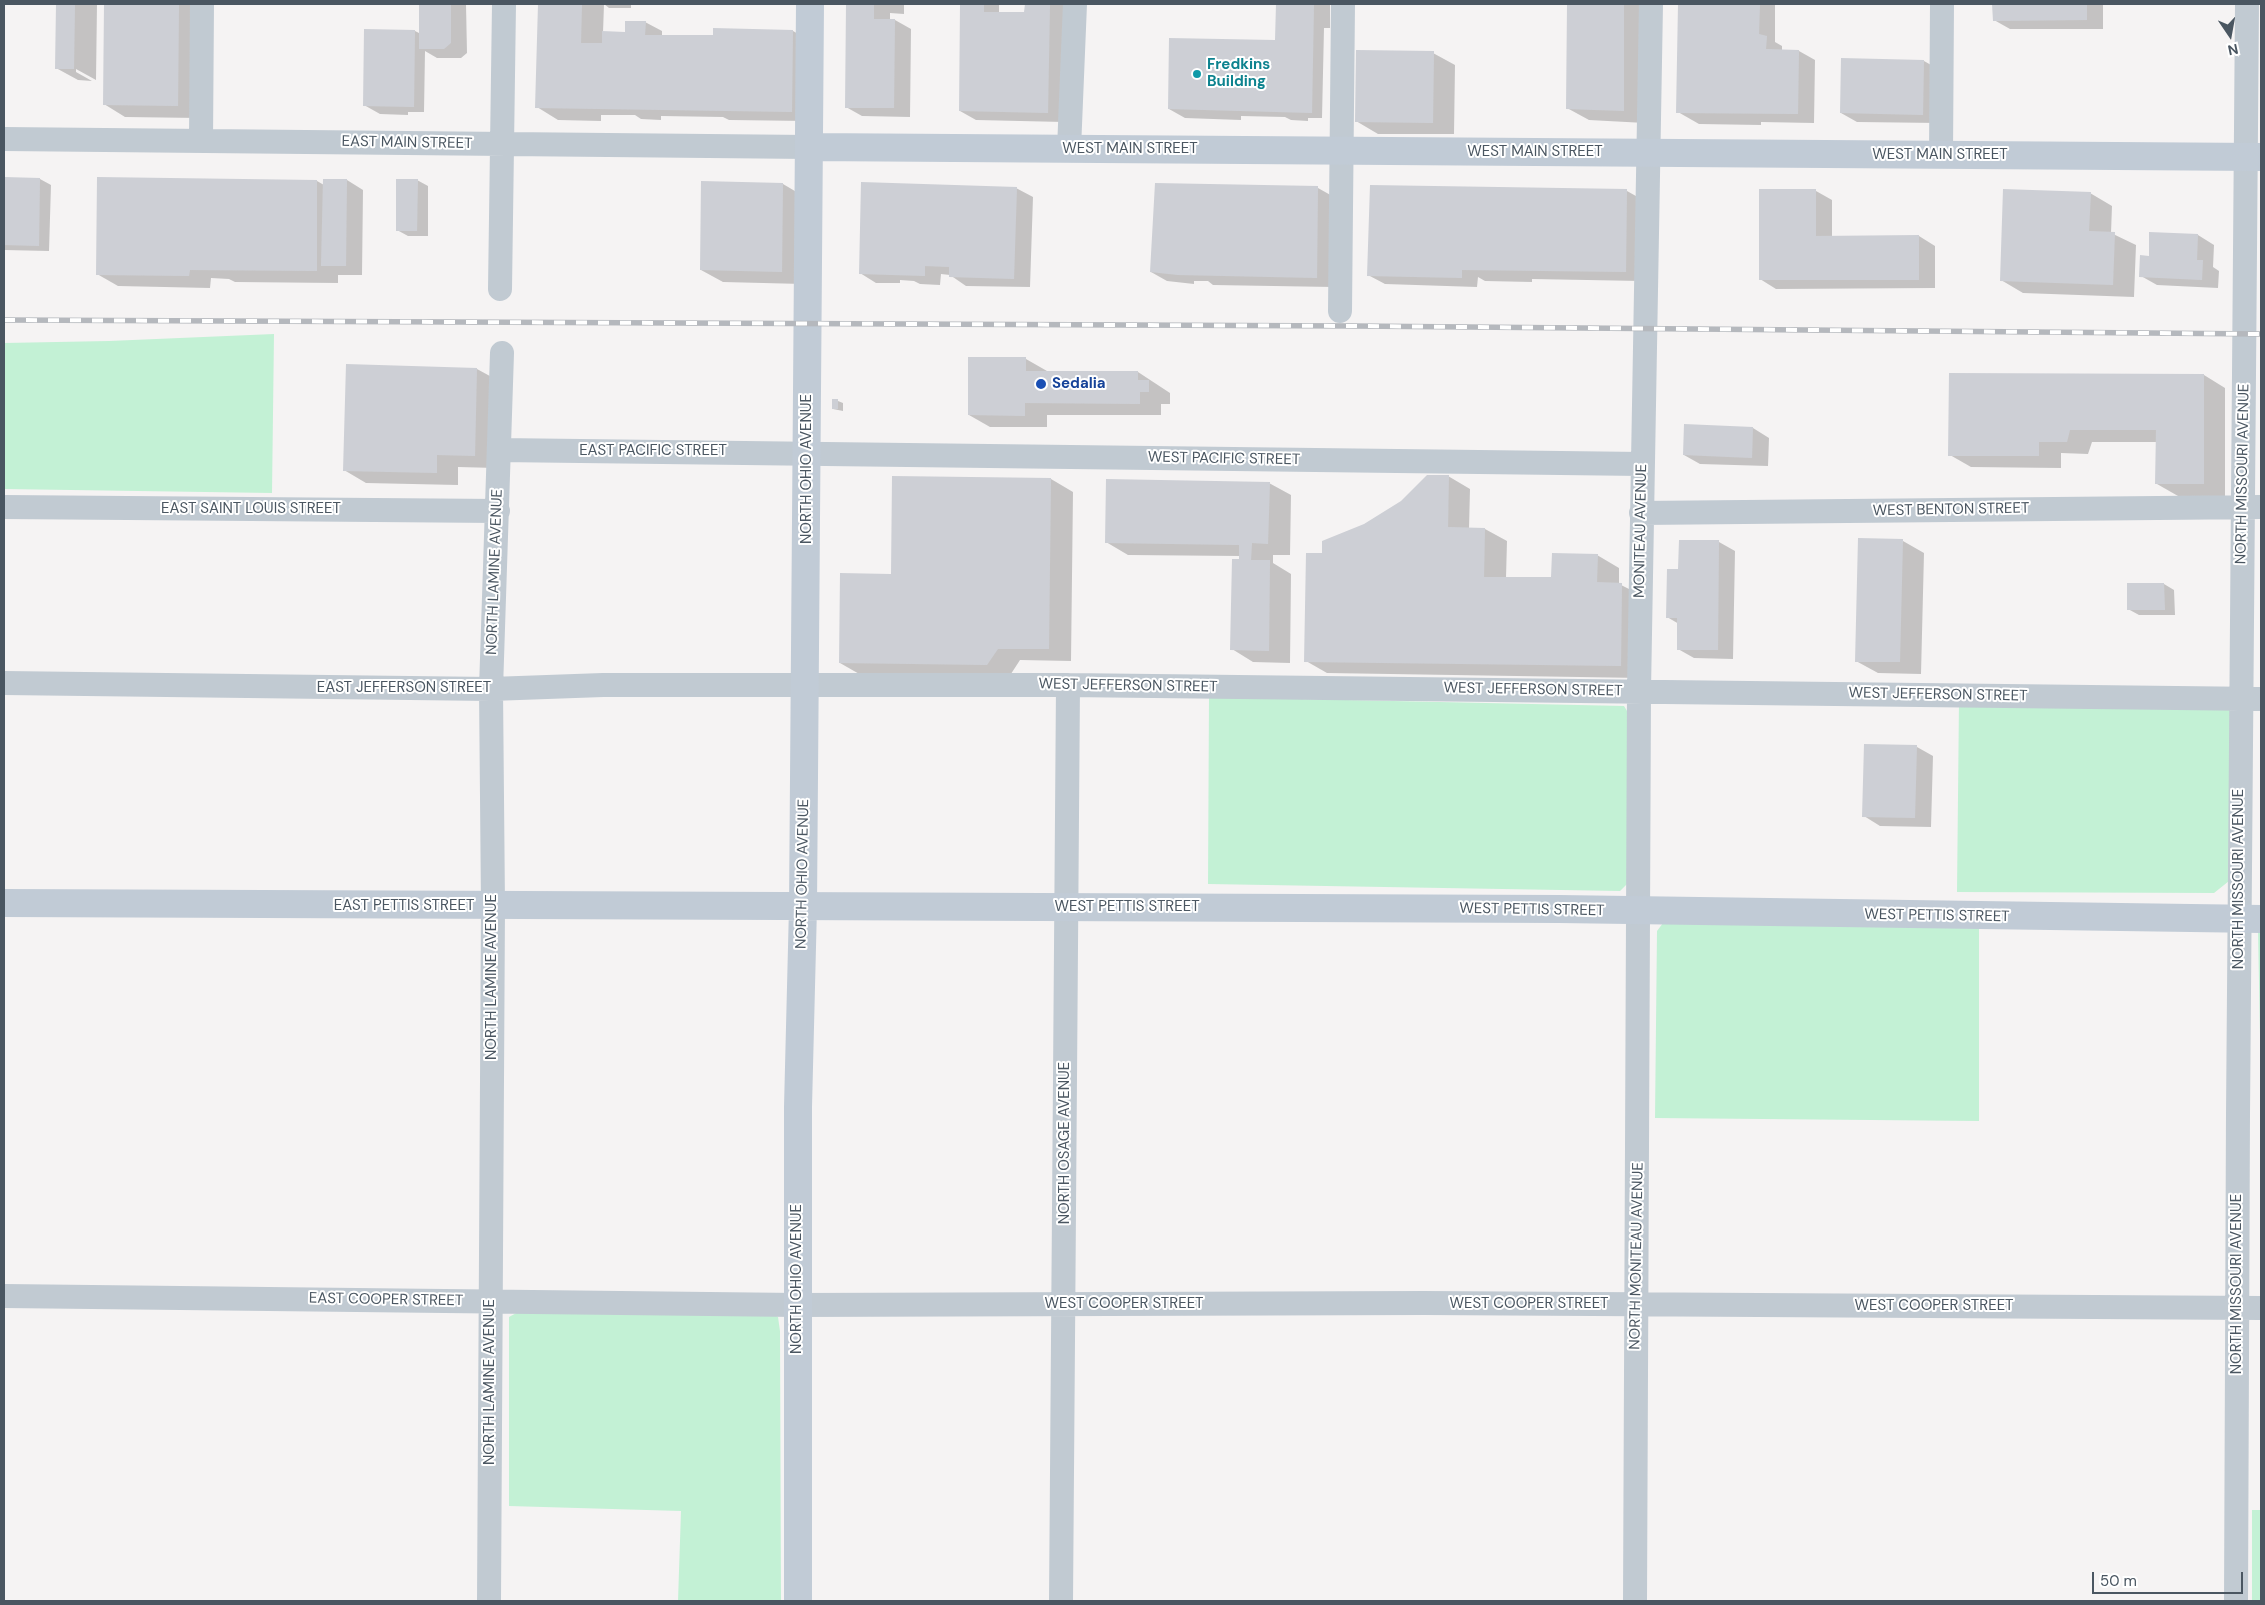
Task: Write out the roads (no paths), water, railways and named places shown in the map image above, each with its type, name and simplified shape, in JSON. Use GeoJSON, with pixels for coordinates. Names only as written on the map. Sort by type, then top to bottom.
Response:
{"type":"FeatureCollection","features":[{"type":"Feature","properties":{"kind":"main road","name":"NORTH OHIO AVENUE"},"geometry":{"type":"LineString","coordinates":[[798,1601],[798,1107],[803,906],[810,4]]}},
{"type":"Feature","properties":{"kind":"main road","name":"WEST MAIN STREET"},"geometry":{"type":"LineString","coordinates":[[810,148],[2254,157]]}},
{"type":"Feature","properties":{"kind":"main road","name":"EAST PETTIS STREET"},"geometry":{"type":"LineString","coordinates":[[4,903],[803,906]]}},
{"type":"Feature","properties":{"kind":"main road","name":"WEST PETTIS STREET"},"geometry":{"type":"LineString","coordinates":[[803,906],[1640,911],[2250,919]]}},
{"type":"Feature","properties":{"kind":"street"},"geometry":{"type":"LineString","coordinates":[[201,141],[202,4]]}},
{"type":"Feature","properties":{"kind":"street"},"geometry":{"type":"LineString","coordinates":[[500,288],[504,4]]}},
{"type":"Feature","properties":{"kind":"street"},"geometry":{"type":"LineString","coordinates":[[1069,149],[1075,4]]}},
{"type":"Feature","properties":{"kind":"street"},"geometry":{"type":"LineString","coordinates":[[1340,311],[1343,4]]}},
{"type":"Feature","properties":{"kind":"street","name":"MONITEAU AVENUE"},"geometry":{"type":"LineString","coordinates":[[1640,911],[1639,691],[1641,513],[1650,152],[1651,4]]}},
{"type":"Feature","properties":{"kind":"street"},"geometry":{"type":"LineString","coordinates":[[1941,155],[1942,4]]}},
{"type":"Feature","properties":{"kind":"street","name":"NORTH MISSOURI AVENUE"},"geometry":{"type":"LineString","coordinates":[[2236,1601],[2237,1308],[2250,919],[2254,157],[2247,4]]}},
{"type":"Feature","properties":{"kind":"street","name":"EAST MAIN STREET"},"geometry":{"type":"LineString","coordinates":[[4,139],[810,148]]}},
{"type":"Feature","properties":{"kind":"street","name":"NORTH LAMINE AVENUE"},"geometry":{"type":"LineString","coordinates":[[489,1601],[493,906],[491,689],[502,353]]}},
{"type":"Feature","properties":{"kind":"street","name":"EAST PACIFIC STREET"},"geometry":{"type":"LineString","coordinates":[[500,450],[807,452]]}},
{"type":"Feature","properties":{"kind":"street","name":"WEST PACIFIC STREET"},"geometry":{"type":"LineString","coordinates":[[807,452],[1642,464]]}},
{"type":"Feature","properties":{"kind":"street","name":"EAST SAINT LOUIS STREET"},"geometry":{"type":"LineString","coordinates":[[4,507],[498,511]]}},
{"type":"Feature","properties":{"kind":"street","name":"WEST BENTON STREET"},"geometry":{"type":"LineString","coordinates":[[1641,513],[2252,507]]}},
{"type":"Feature","properties":{"kind":"street","name":"EAST JEFFERSON STREET"},"geometry":{"type":"LineString","coordinates":[[4,683],[491,689],[603,685],[805,685]]}},
{"type":"Feature","properties":{"kind":"street","name":"WEST JEFFERSON STREET"},"geometry":{"type":"LineString","coordinates":[[805,685],[1068,685],[2251,699]]}},
{"type":"Feature","properties":{"kind":"street","name":"NORTH OSAGE AVENUE"},"geometry":{"type":"LineString","coordinates":[[1061,1601],[1068,685]]}},
{"type":"Feature","properties":{"kind":"street","name":"NORTH MONITEAU AVENUE"},"geometry":{"type":"LineString","coordinates":[[1635,1601],[1640,911]]}},
{"type":"Feature","properties":{"kind":"street","name":"EAST COOPER STREET"},"geometry":{"type":"LineString","coordinates":[[4,1296],[797,1305]]}},
{"type":"Feature","properties":{"kind":"street","name":"WEST COOPER STREET"},"geometry":{"type":"LineString","coordinates":[[797,1305],[1636,1304],[2261,1308]]}},
{"type":"Feature","properties":{"kind":"railway"},"geometry":{"type":"LineString","coordinates":[[4,320],[1354,326],[2261,334]]}},
{"type":"Feature","properties":{"kind":"place","name":"Fredkins Building"},"geometry":{"type":"Point","coordinates":[1197,74]}},
{"type":"Feature","properties":{"kind":"place","name":"Sedalia"},"geometry":{"type":"Point","coordinates":[1041,384]}}]}
